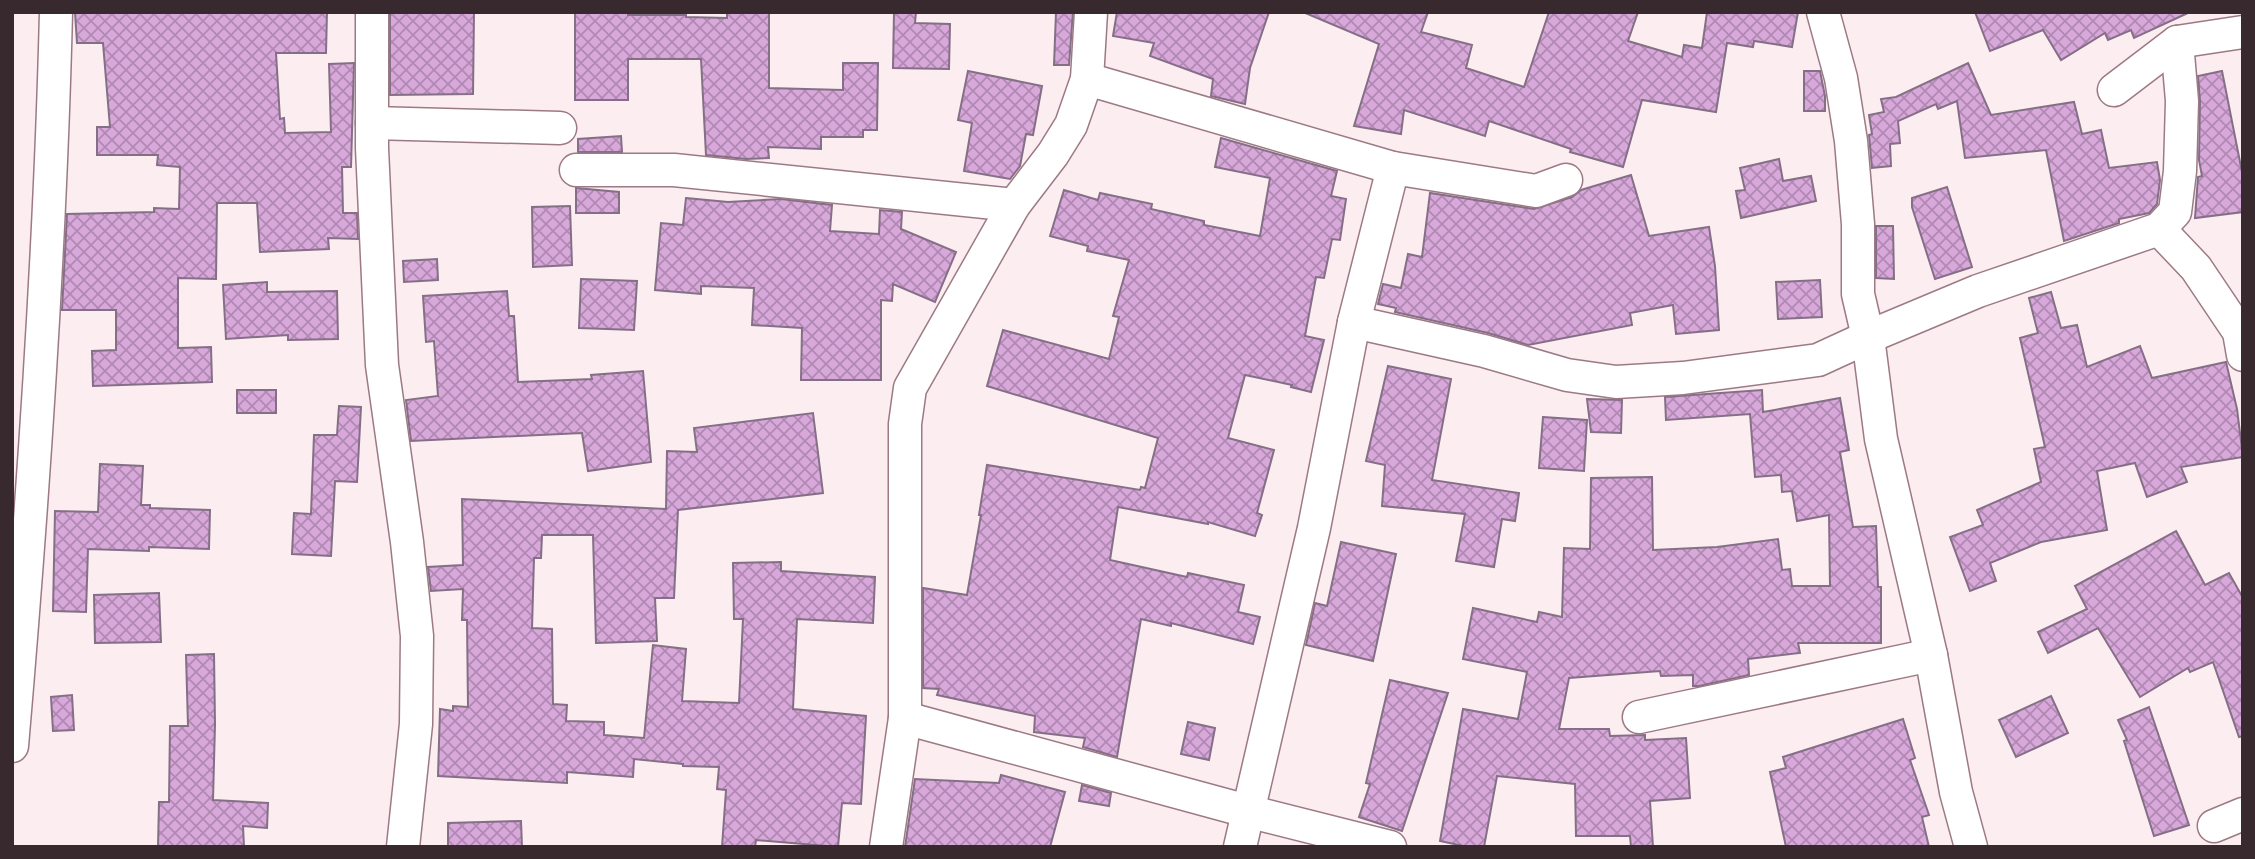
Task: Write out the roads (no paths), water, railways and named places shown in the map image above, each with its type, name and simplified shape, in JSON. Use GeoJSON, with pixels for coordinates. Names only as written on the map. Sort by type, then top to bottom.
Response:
{"type":"FeatureCollection","features":[{"type":"Feature","properties":{"kind":"street"},"geometry":{"type":"LineString","coordinates":[[12,746],[32,510],[43,333],[56,12]]}},
{"type":"Feature","properties":{"kind":"street"},"geometry":{"type":"LineString","coordinates":[[372,12],[372,123],[382,365],[407,542],[417,636],[416,724],[403,847]]}},
{"type":"Feature","properties":{"kind":"street"},"geometry":{"type":"LineString","coordinates":[[886,847],[905,718],[905,424],[910,388],[1014,205],[1053,154],[1071,125],[1087,79],[1091,12]]}},
{"type":"Feature","properties":{"kind":"street"},"geometry":{"type":"LineString","coordinates":[[1824,12],[1841,78],[1851,141],[1858,224],[1858,294],[1868,337],[1881,439],[1931,655],[1956,792],[1971,847]]}},
{"type":"Feature","properties":{"kind":"street"},"geometry":{"type":"LineString","coordinates":[[2114,90],[2177,42],[2243,32]]}},
{"type":"Feature","properties":{"kind":"street"},"geometry":{"type":"LineString","coordinates":[[1354,322],[1484,352],[1567,375],[1616,382],[1683,378],[1818,360],[1978,291],[2159,229],[2175,212],[2180,171],[2182,101],[2177,42]]}},
{"type":"Feature","properties":{"kind":"street"},"geometry":{"type":"LineString","coordinates":[[1087,79],[1393,169],[1536,191],[1566,180]]}},
{"type":"Feature","properties":{"kind":"street"},"geometry":{"type":"LineString","coordinates":[[372,123],[561,128]]}},
{"type":"Feature","properties":{"kind":"street"},"geometry":{"type":"LineString","coordinates":[[1240,847],[1314,528],[1354,322],[1393,169]]}},
{"type":"Feature","properties":{"kind":"street"},"geometry":{"type":"LineString","coordinates":[[576,170],[674,170],[1014,205]]}},
{"type":"Feature","properties":{"kind":"street"},"geometry":{"type":"LineString","coordinates":[[2159,229],[2196,268],[2239,332],[2243,355]]}},
{"type":"Feature","properties":{"kind":"street"},"geometry":{"type":"LineString","coordinates":[[1639,717],[1931,655]]}},
{"type":"Feature","properties":{"kind":"street"},"geometry":{"type":"LineString","coordinates":[[905,718],[1390,847]]}},
{"type":"Feature","properties":{"kind":"street"},"geometry":{"type":"LineString","coordinates":[[2214,826],[2243,814]]}}]}
